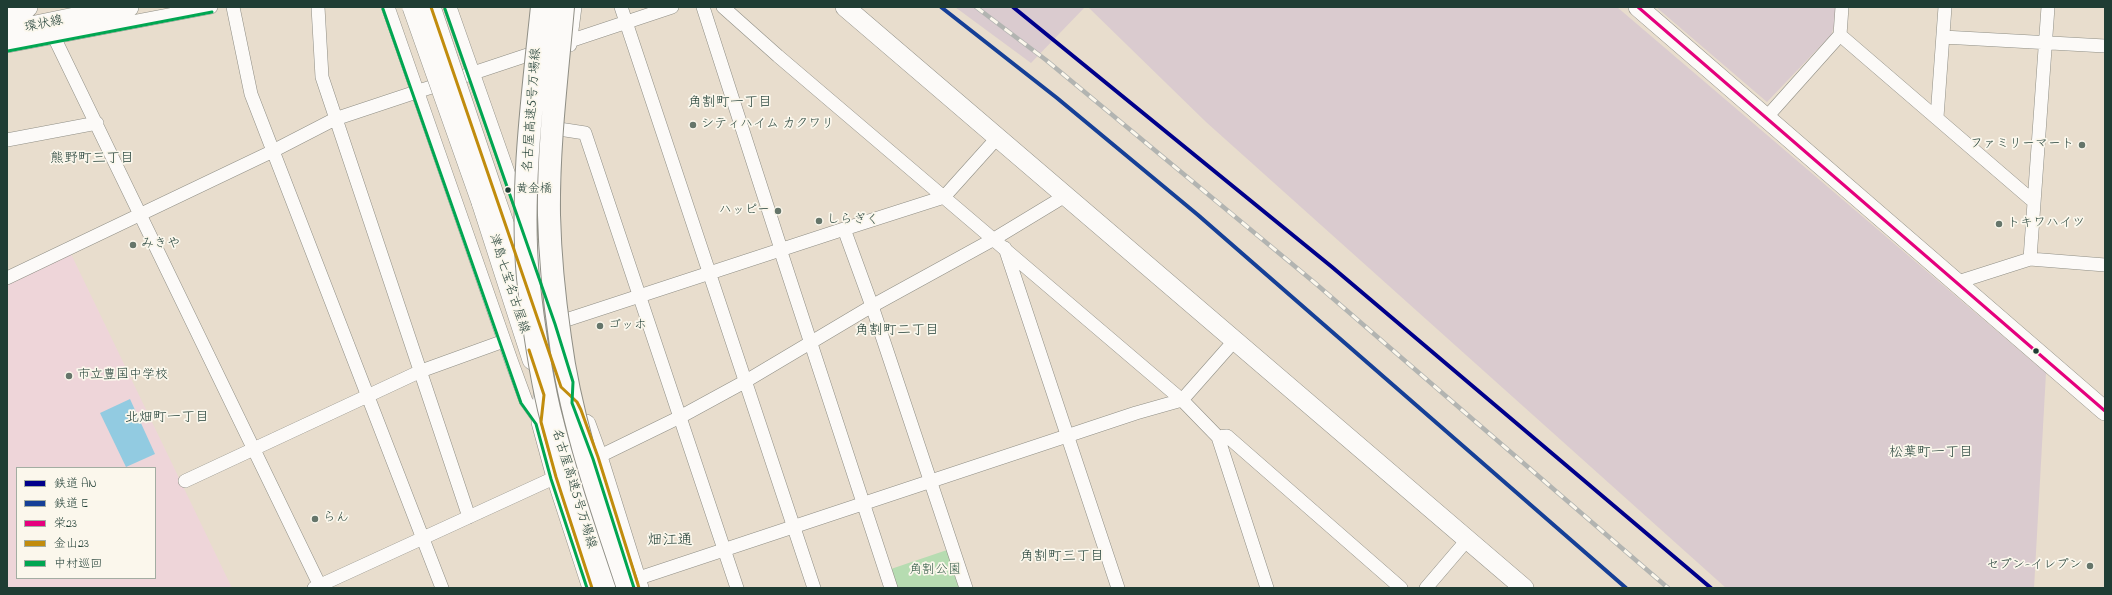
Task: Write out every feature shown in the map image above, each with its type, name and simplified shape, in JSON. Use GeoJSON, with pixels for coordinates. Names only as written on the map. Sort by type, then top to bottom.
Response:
{"type":"FeatureCollection","features":[{"type":"Feature","properties":{"kind":"highway","name":"名古屋高速5号万場線"},"geometry":{"type":"LineString","coordinates":[[542,7],[529,149],[527,211],[528,276],[537,342],[549,408],[567,473],[604,588]]}},
{"type":"Feature","properties":{"kind":"highway","name":"名古屋高速5号万場線"},"geometry":{"type":"LineString","coordinates":[[563,7],[551,156],[549,214],[552,276],[560,339],[571,399],[588,463],[634,585]]}},
{"type":"Feature","properties":{"kind":"main road","name":"環状線"},"geometry":{"type":"LineString","coordinates":[[7,11],[27,7]]}},
{"type":"Feature","properties":{"kind":"main road","name":"環状線"},"geometry":{"type":"LineString","coordinates":[[7,32],[128,7]]}},
{"type":"Feature","properties":{"kind":"street"},"geometry":{"type":"LineString","coordinates":[[7,46],[211,7]]}},
{"type":"Feature","properties":{"kind":"street"},"geometry":{"type":"LineString","coordinates":[[233,7],[250,94],[442,588]]}},
{"type":"Feature","properties":{"kind":"street"},"geometry":{"type":"LineString","coordinates":[[318,7],[322,77],[469,517]]}},
{"type":"Feature","properties":{"kind":"street"},"geometry":{"type":"LineString","coordinates":[[388,7],[416,93],[526,401],[541,422]]}},
{"type":"Feature","properties":{"kind":"street","name":"津島七宝名古屋線"},"geometry":{"type":"LineString","coordinates":[[412,7],[561,387],[577,402],[598,457],[634,585]]}},
{"type":"Feature","properties":{"kind":"street","name":"津島七宝名古屋線"},"geometry":{"type":"LineString","coordinates":[[431,7],[544,395],[541,422],[556,477],[592,588]]}},
{"type":"Feature","properties":{"kind":"street"},"geometry":{"type":"LineString","coordinates":[[450,7],[560,322],[578,381],[577,402]]}},
{"type":"Feature","properties":{"kind":"street"},"geometry":{"type":"LineString","coordinates":[[560,322],[553,210],[559,128],[575,7]]}},
{"type":"Feature","properties":{"kind":"street"},"geometry":{"type":"LineString","coordinates":[[621,7],[814,588]]}},
{"type":"Feature","properties":{"kind":"street"},"geometry":{"type":"LineString","coordinates":[[7,277],[272,152],[335,119],[672,7]]}},
{"type":"Feature","properties":{"kind":"street"},"geometry":{"type":"LineString","coordinates":[[703,7],[810,342],[891,588]]}},
{"type":"Feature","properties":{"kind":"street"},"geometry":{"type":"LineString","coordinates":[[723,7],[778,56],[1182,400],[1218,437],[1268,588]]}},
{"type":"Feature","properties":{"kind":"street"},"geometry":{"type":"LineString","coordinates":[[845,7],[1524,588]]}},
{"type":"Feature","properties":{"kind":"street"},"geometry":{"type":"LineString","coordinates":[[1638,7],[1765,118],[1958,282],[2051,366],[2105,411]]}},
{"type":"Feature","properties":{"kind":"street"},"geometry":{"type":"LineString","coordinates":[[1765,118],[1840,35],[1842,7]]}},
{"type":"Feature","properties":{"kind":"street"},"geometry":{"type":"LineString","coordinates":[[1937,117],[1945,7]]}},
{"type":"Feature","properties":{"kind":"street"},"geometry":{"type":"LineString","coordinates":[[2030,260],[2048,7]]}},
{"type":"Feature","properties":{"kind":"street"},"geometry":{"type":"LineString","coordinates":[[1840,35],[2033,201]]}},
{"type":"Feature","properties":{"kind":"street"},"geometry":{"type":"LineString","coordinates":[[54,37],[255,448],[318,587],[556,477]]}},
{"type":"Feature","properties":{"kind":"street"},"geometry":{"type":"LineString","coordinates":[[1943,37],[2046,41],[2105,46]]}},
{"type":"Feature","properties":{"kind":"street"},"geometry":{"type":"LineString","coordinates":[[7,140],[97,123]]}},
{"type":"Feature","properties":{"kind":"street"},"geometry":{"type":"LineString","coordinates":[[559,128],[585,133],[737,588]]}},
{"type":"Feature","properties":{"kind":"street"},"geometry":{"type":"LineString","coordinates":[[560,322],[780,249],[944,197],[997,138]]}},
{"type":"Feature","properties":{"kind":"street"},"geometry":{"type":"LineString","coordinates":[[598,457],[746,381],[872,306],[994,239],[1065,196]]}},
{"type":"Feature","properties":{"kind":"street"},"geometry":{"type":"LineString","coordinates":[[844,229],[872,306],[966,588]]}},
{"type":"Feature","properties":{"kind":"street"},"geometry":{"type":"LineString","coordinates":[[1005,248],[1118,588]]}},
{"type":"Feature","properties":{"kind":"street"},"geometry":{"type":"LineString","coordinates":[[1958,282],[2030,260],[2105,265]]}},
{"type":"Feature","properties":{"kind":"street"},"geometry":{"type":"LineString","coordinates":[[608,588],[634,585],[724,550],[794,526],[931,480],[1182,400],[1235,340]]}},
{"type":"Feature","properties":{"kind":"street"},"geometry":{"type":"LineString","coordinates":[[185,481],[421,371],[504,341]]}},
{"type":"Feature","properties":{"kind":"street"},"geometry":{"type":"LineString","coordinates":[[1218,437],[1227,436],[1401,588]]}},
{"type":"Feature","properties":{"kind":"street"},"geometry":{"type":"LineString","coordinates":[[1426,588],[1467,540]]}},
{"type":"Feature","properties":{"kind":"shaded area"},"geometry":{"type":"Polygon","coordinates":[[[955,7],[1085,7],[1031,63],[955,7]]]}},
{"type":"Feature","properties":{"kind":"shaded area"},"geometry":{"type":"Polygon","coordinates":[[[1088,7],[1617,7],[2046,373],[2034,588],[1726,588],[1206,122],[1088,7]]]}},
{"type":"Feature","properties":{"kind":"shaded area"},"geometry":{"type":"Polygon","coordinates":[[[1656,7],[1837,7],[1836,21],[1831,35],[1767,102],[1656,7]]]}},
{"type":"Feature","properties":{"kind":"shaded area","name":"市立豊国中学校"},"geometry":{"type":"Polygon","coordinates":[[[71,254],[232,588],[7,588],[7,285],[71,254]]]}},
{"type":"Feature","properties":{"kind":"green space","name":"角割公園"},"geometry":{"type":"Polygon","coordinates":[[[947,550],[959,588],[894,588],[888,570],[947,550]]]}},
{"type":"Feature","properties":{"kind":"water"},"geometry":{"type":"Polygon","coordinates":[[[130,399],[155,454],[126,467],[100,413],[130,399]]]}},
{"type":"Feature","properties":{"kind":"railway"},"geometry":{"type":"LineString","coordinates":[[976,7],[1046,60],[1315,283],[1668,588]]}},
{"type":"Feature","properties":{"kind":"rail line","name":"E"},"geometry":{"type":"LineString","coordinates":[[941,7],[1057,98],[1198,215],[1626,588]]}},
{"type":"Feature","properties":{"kind":"rail line","name":"AN"},"geometry":{"type":"LineString","coordinates":[[1013,7],[1332,267],[1711,588]]}},
{"type":"Feature","properties":{"kind":"transit line","name":"金山23"},"geometry":{"type":"LineString","coordinates":[[431,7],[561,387],[577,402],[581,410],[598,457],[639,588]]}},
{"type":"Feature","properties":{"kind":"transit line","name":"栄23"},"geometry":{"type":"LineString","coordinates":[[1638,7],[2105,411]]}},
{"type":"Feature","properties":{"kind":"transit line","name":"中村巡回"},"geometry":{"type":"LineString","coordinates":[[383,9],[521,403],[536,424],[551,479],[587,588]]}},
{"type":"Feature","properties":{"kind":"transit line","name":"中村巡回"},"geometry":{"type":"LineString","coordinates":[[445,9],[555,324],[573,382],[572,403],[593,459],[634,588]]}},
{"type":"Feature","properties":{"kind":"transit line","name":"中村巡回"},"geometry":{"type":"LineString","coordinates":[[8,51],[212,12]]}},
{"type":"Feature","properties":{"kind":"transit line","name":"金山23"},"geometry":{"type":"LineString","coordinates":[[529,350],[544,395],[541,422],[556,477],[592,588]]}},
{"type":"Feature","properties":{"kind":"place","name":"シティハイム カクワリ"},"geometry":{"type":"Point","coordinates":[693,125]}},
{"type":"Feature","properties":{"kind":"place","name":"ファミリーマート"},"geometry":{"type":"Point","coordinates":[2082,145]}},
{"type":"Feature","properties":{"kind":"place","name":"黄金橋"},"geometry":{"type":"Point","coordinates":[508,190]}},
{"type":"Feature","properties":{"kind":"place","name":"ハッピー"},"geometry":{"type":"Point","coordinates":[778,211]}},
{"type":"Feature","properties":{"kind":"place","name":"しらぎく"},"geometry":{"type":"Point","coordinates":[819,221]}},
{"type":"Feature","properties":{"kind":"place","name":"トキワハイツ"},"geometry":{"type":"Point","coordinates":[1999,224]}},
{"type":"Feature","properties":{"kind":"place","name":"みきや"},"geometry":{"type":"Point","coordinates":[133,245]}},
{"type":"Feature","properties":{"kind":"place","name":"ゴッホ"},"geometry":{"type":"Point","coordinates":[600,326]}},
{"type":"Feature","properties":{"kind":"place","name":"市立豊国中学校"},"geometry":{"type":"Point","coordinates":[69,376]}},
{"type":"Feature","properties":{"kind":"place","name":"らん"},"geometry":{"type":"Point","coordinates":[315,519]}},
{"type":"Feature","properties":{"kind":"place","name":"セブン-イレブン"},"geometry":{"type":"Point","coordinates":[2090,566]}},
{"type":"Feature","properties":{"kind":"district","name":"角割町一丁目"},"geometry":{"type":"Point","coordinates":[730,104]}},
{"type":"Feature","properties":{"kind":"district","name":"熊野町三丁目"},"geometry":{"type":"Point","coordinates":[92,160]}},
{"type":"Feature","properties":{"kind":"district","name":"角割町二丁目"},"geometry":{"type":"Point","coordinates":[897,332]}},
{"type":"Feature","properties":{"kind":"district","name":"北畑町一丁目"},"geometry":{"type":"Point","coordinates":[167,419]}},
{"type":"Feature","properties":{"kind":"district","name":"松葉町一丁目"},"geometry":{"type":"Point","coordinates":[1931,454]}},
{"type":"Feature","properties":{"kind":"district","name":"畑江通"},"geometry":{"type":"Point","coordinates":[670,542]}},
{"type":"Feature","properties":{"kind":"district","name":"角割町三丁目"},"geometry":{"type":"Point","coordinates":[1062,558]}}]}
